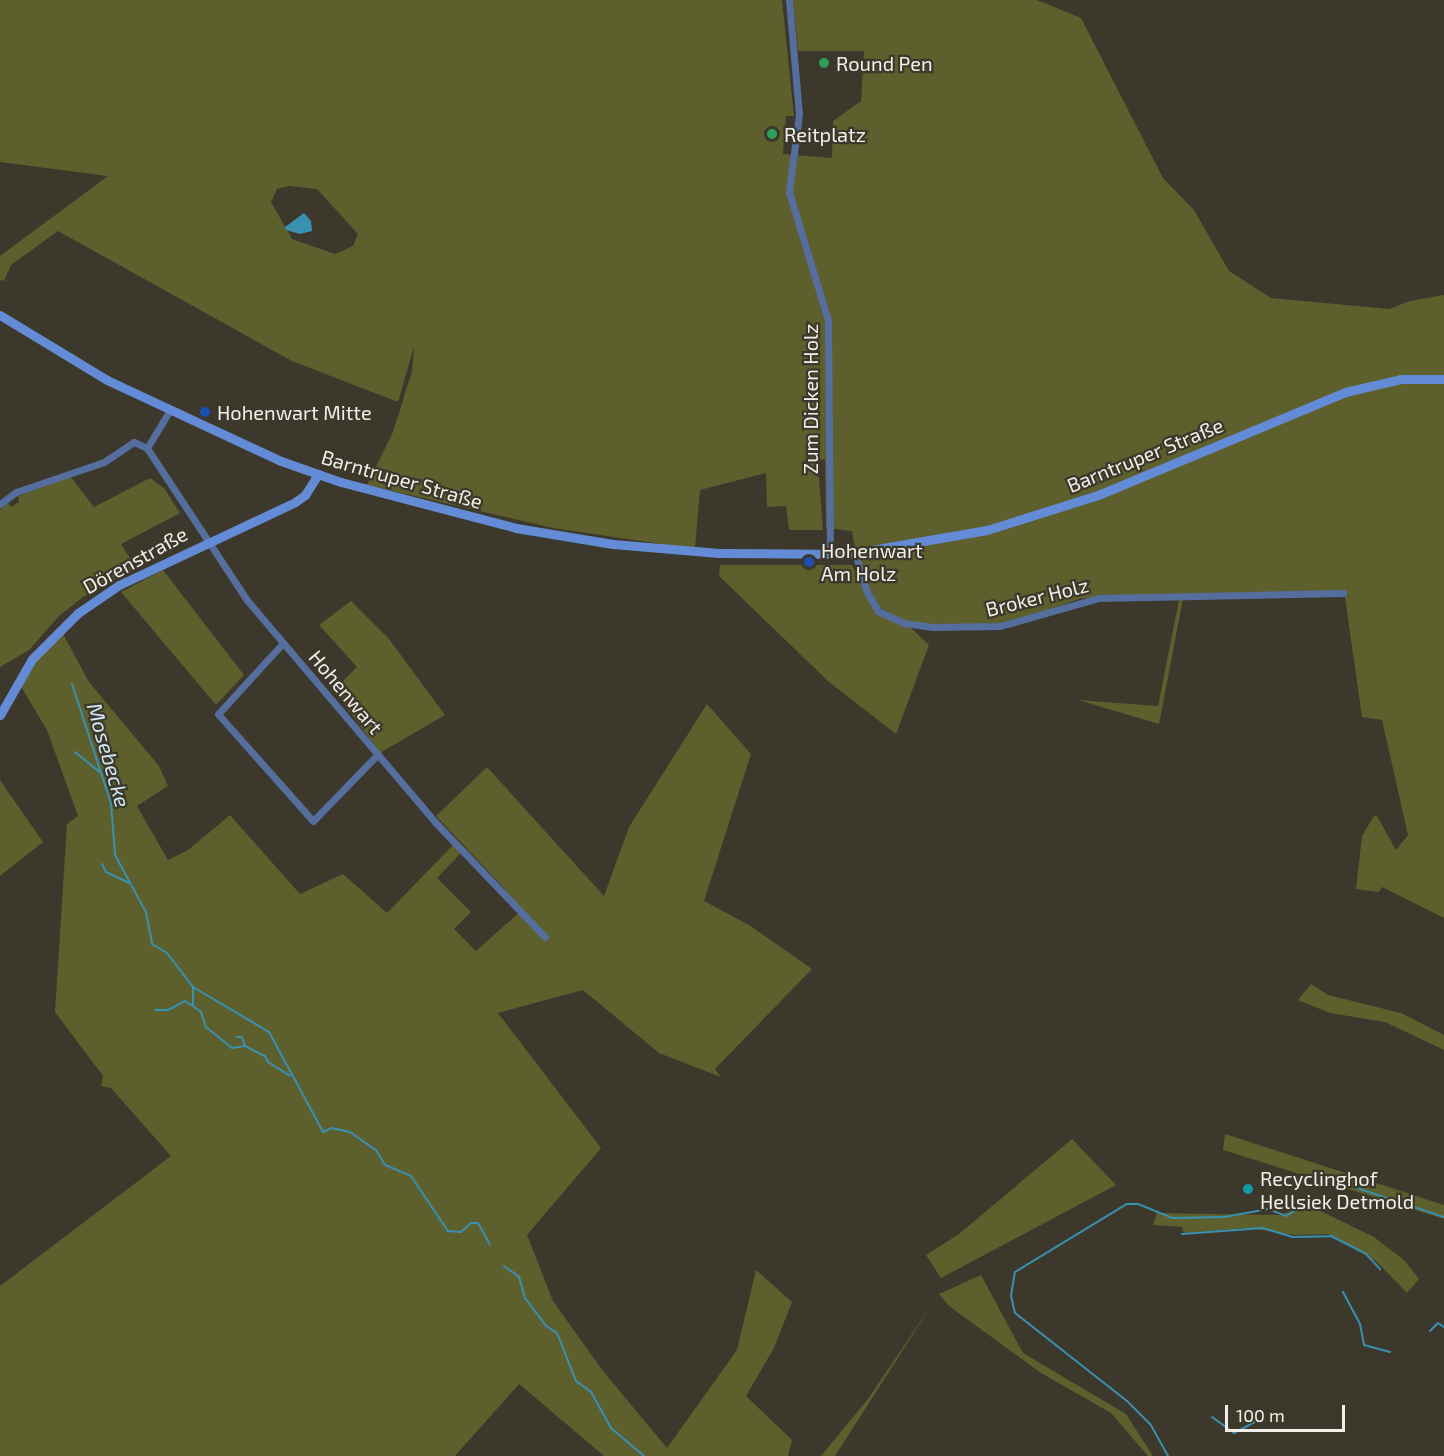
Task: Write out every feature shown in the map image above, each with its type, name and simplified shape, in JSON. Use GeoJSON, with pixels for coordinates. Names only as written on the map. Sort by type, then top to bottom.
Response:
{"type":"FeatureCollection","features":[{"type":"Feature","properties":{"kind":"main road","name":"Barntruper Straße"},"geometry":{"type":"LineString","coordinates":[[0,315],[75,362],[170,410],[318,474],[447,513],[585,540],[719,553],[854,551],[930,542],[1025,520],[1098,495],[1344,392],[1401,379],[1444,379]]}},
{"type":"Feature","properties":{"kind":"main road","name":"Dörenstraße"},"geometry":{"type":"LineString","coordinates":[[0,715],[32,659],[78,613],[119,585],[208,541],[295,502],[305,495],[318,474]]}},
{"type":"Feature","properties":{"kind":"street","name":"Zum Dicken Holz"},"geometry":{"type":"LineString","coordinates":[[789,0],[799,114],[789,192],[828,320],[830,553]]}},
{"type":"Feature","properties":{"kind":"street"},"geometry":{"type":"LineString","coordinates":[[0,504],[16,492],[104,462],[134,442],[147,448],[170,410]]}},
{"type":"Feature","properties":{"kind":"street","name":"Hohenwart"},"geometry":{"type":"LineString","coordinates":[[147,448],[246,598],[283,644],[378,754],[545,937]]}},
{"type":"Feature","properties":{"kind":"street","name":"Broker Holz"},"geometry":{"type":"LineString","coordinates":[[854,551],[867,592],[878,611],[904,623],[933,627],[1000,626],[1099,598],[1343,593]]}},
{"type":"Feature","properties":{"kind":"street"},"geometry":{"type":"LineString","coordinates":[[283,644],[218,714],[313,821],[378,754]]}},
{"type":"Feature","properties":{"kind":"green space"},"geometry":{"type":"Polygon","coordinates":[[[0,0],[782,0],[794,116],[786,116],[783,154],[832,158],[833,121],[861,101],[864,51],[798,51],[793,0],[1037,0],[1081,18],[1163,178],[1194,210],[1229,271],[1271,298],[1389,309],[1410,301],[1444,295],[1444,918],[1382,887],[1379,892],[1356,889],[1362,836],[1374,816],[1377,816],[1396,850],[1408,835],[1382,720],[1362,717],[1344,591],[1098,597],[1079,599],[1015,622],[959,626],[906,622],[877,606],[857,560],[852,531],[826,528],[825,459],[820,460],[819,478],[823,530],[789,530],[786,506],[767,507],[766,473],[700,490],[695,549],[553,528],[367,485],[393,432],[412,371],[414,347],[398,402],[292,361],[58,231],[11,265],[4,281],[0,280],[0,256],[108,176],[0,162],[0,0]],[[289,186],[277,189],[271,202],[292,239],[335,254],[353,246],[358,234],[317,189],[289,186]]]}},
{"type":"Feature","properties":{"kind":"green space"},"geometry":{"type":"Polygon","coordinates":[[[71,477],[94,507],[150,478],[164,488],[180,513],[121,544],[136,568],[83,597],[59,616],[29,650],[0,667],[0,510],[8,503],[11,507],[19,502],[18,496],[71,477]]]}},
{"type":"Feature","properties":{"kind":"green space"},"geometry":{"type":"Polygon","coordinates":[[[720,565],[852,565],[870,603],[908,625],[929,645],[896,734],[829,682],[719,576],[720,565]]]}},
{"type":"Feature","properties":{"kind":"green space"},"geometry":{"type":"Polygon","coordinates":[[[163,570],[244,675],[216,705],[121,592],[163,570]]]}},
{"type":"Feature","properties":{"kind":"green space"},"geometry":{"type":"Polygon","coordinates":[[[1183,599],[1159,724],[1078,700],[1158,706],[1179,600],[1183,599]]]}},
{"type":"Feature","properties":{"kind":"green space"},"geometry":{"type":"Polygon","coordinates":[[[351,601],[389,639],[445,715],[380,753],[334,690],[357,667],[319,625],[351,601]]]}},
{"type":"Feature","properties":{"kind":"green space"},"geometry":{"type":"Polygon","coordinates":[[[63,634],[89,682],[159,766],[168,786],[137,806],[168,860],[188,850],[230,815],[300,894],[343,874],[387,913],[453,845],[461,853],[437,878],[471,912],[454,929],[476,951],[520,912],[502,886],[436,816],[487,767],[604,896],[629,827],[707,704],[751,754],[704,901],[749,925],[812,969],[715,1069],[721,1077],[659,1053],[583,990],[498,1013],[601,1148],[527,1235],[553,1301],[603,1371],[667,1448],[737,1350],[756,1270],[792,1302],[774,1348],[746,1396],[792,1440],[788,1456],[604,1456],[519,1384],[455,1456],[0,1456],[0,1286],[171,1156],[111,1088],[101,1086],[103,1076],[55,1012],[67,824],[78,816],[47,730],[20,685],[40,657],[63,634]]]}},
{"type":"Feature","properties":{"kind":"green space"},"geometry":{"type":"Polygon","coordinates":[[[0,780],[43,842],[0,876],[0,780]]]}},
{"type":"Feature","properties":{"kind":"green space"},"geometry":{"type":"Polygon","coordinates":[[[1311,984],[1328,995],[1401,1013],[1444,1035],[1444,1050],[1385,1022],[1330,1013],[1298,1000],[1311,984]]]}},
{"type":"Feature","properties":{"kind":"green space"},"geometry":{"type":"Polygon","coordinates":[[[1225,1134],[1444,1205],[1444,1219],[1223,1150],[1225,1134]]]}},
{"type":"Feature","properties":{"kind":"green space"},"geometry":{"type":"Polygon","coordinates":[[[1072,1139],[1116,1185],[941,1278],[926,1255],[959,1234],[1072,1139]]]}},
{"type":"Feature","properties":{"kind":"green space"},"geometry":{"type":"Polygon","coordinates":[[[1308,1205],[1374,1237],[1405,1261],[1419,1279],[1407,1293],[1376,1261],[1328,1234],[1294,1235],[1247,1228],[1184,1233],[1182,1227],[1153,1225],[1157,1213],[1279,1215],[1308,1205]]]}},
{"type":"Feature","properties":{"kind":"green space"},"geometry":{"type":"Polygon","coordinates":[[[981,1275],[1023,1353],[1126,1414],[1153,1456],[1148,1456],[1111,1413],[1041,1373],[949,1306],[939,1294],[981,1275]]]}},
{"type":"Feature","properties":{"kind":"green space"},"geometry":{"type":"Polygon","coordinates":[[[933,1303],[835,1456],[821,1456],[868,1399],[933,1303]]]}},
{"type":"Feature","properties":{"kind":"water"},"geometry":{"type":"Polygon","coordinates":[[[304,213],[311,221],[312,231],[300,234],[286,230],[285,227],[304,213]]]}},
{"type":"Feature","properties":{"kind":"waterway","name":"Mosebecke"},"geometry":{"type":"LineString","coordinates":[[72,684],[111,803],[115,855],[146,912],[152,944],[167,953],[193,987],[269,1032],[323,1132],[332,1128],[350,1132],[376,1150],[385,1165],[411,1176],[448,1231],[461,1232],[471,1223],[478,1223],[490,1245]]}},
{"type":"Feature","properties":{"kind":"waterway"},"geometry":{"type":"LineString","coordinates":[[75,752],[100,772]]}},
{"type":"Feature","properties":{"kind":"waterway"},"geometry":{"type":"LineString","coordinates":[[102,864],[106,872],[130,883]]}},
{"type":"Feature","properties":{"kind":"waterway"},"geometry":{"type":"LineString","coordinates":[[193,987],[193,1006],[201,1012],[206,1027],[232,1048],[245,1046],[265,1056],[268,1062],[290,1076]]}},
{"type":"Feature","properties":{"kind":"waterway"},"geometry":{"type":"LineString","coordinates":[[155,1010],[168,1010],[185,1001],[193,1006]]}},
{"type":"Feature","properties":{"kind":"waterway"},"geometry":{"type":"LineString","coordinates":[[237,1037],[242,1037],[245,1046]]}},
{"type":"Feature","properties":{"kind":"waterway"},"geometry":{"type":"LineString","coordinates":[[1357,1188],[1444,1217]]}},
{"type":"Feature","properties":{"kind":"waterway"},"geometry":{"type":"LineString","coordinates":[[1168,1456],[1150,1424],[1127,1401],[1015,1313],[1011,1296],[1015,1272],[1127,1204],[1138,1204],[1172,1218],[1224,1217],[1268,1209],[1286,1216],[1304,1205]]}},
{"type":"Feature","properties":{"kind":"waterway"},"geometry":{"type":"LineString","coordinates":[[1182,1234],[1263,1228],[1292,1237],[1331,1236],[1366,1254],[1380,1269]]}},
{"type":"Feature","properties":{"kind":"waterway","name":"Mosebecke"},"geometry":{"type":"LineString","coordinates":[[504,1266],[519,1277],[525,1298],[545,1325],[557,1333],[576,1381],[591,1392],[611,1428],[644,1456]]}},
{"type":"Feature","properties":{"kind":"waterway"},"geometry":{"type":"LineString","coordinates":[[1343,1292],[1360,1324],[1364,1345],[1390,1352]]}},
{"type":"Feature","properties":{"kind":"waterway"},"geometry":{"type":"LineString","coordinates":[[1430,1331],[1438,1323],[1444,1327]]}},
{"type":"Feature","properties":{"kind":"waterway"},"geometry":{"type":"LineString","coordinates":[[1212,1417],[1234,1433],[1258,1420]]}},
{"type":"Feature","properties":{"kind":"place","name":"Round Pen"},"geometry":{"type":"Point","coordinates":[824,63]}},
{"type":"Feature","properties":{"kind":"place","name":"Reitplatz"},"geometry":{"type":"Point","coordinates":[772,134]}},
{"type":"Feature","properties":{"kind":"place","name":"Hohenwart Mitte"},"geometry":{"type":"Point","coordinates":[205,412]}},
{"type":"Feature","properties":{"kind":"place","name":"Hohenwart Am Holz"},"geometry":{"type":"Point","coordinates":[809,562]}},
{"type":"Feature","properties":{"kind":"place","name":"Recyclinghof Hellsiek Detmold"},"geometry":{"type":"Point","coordinates":[1248,1189]}}]}
